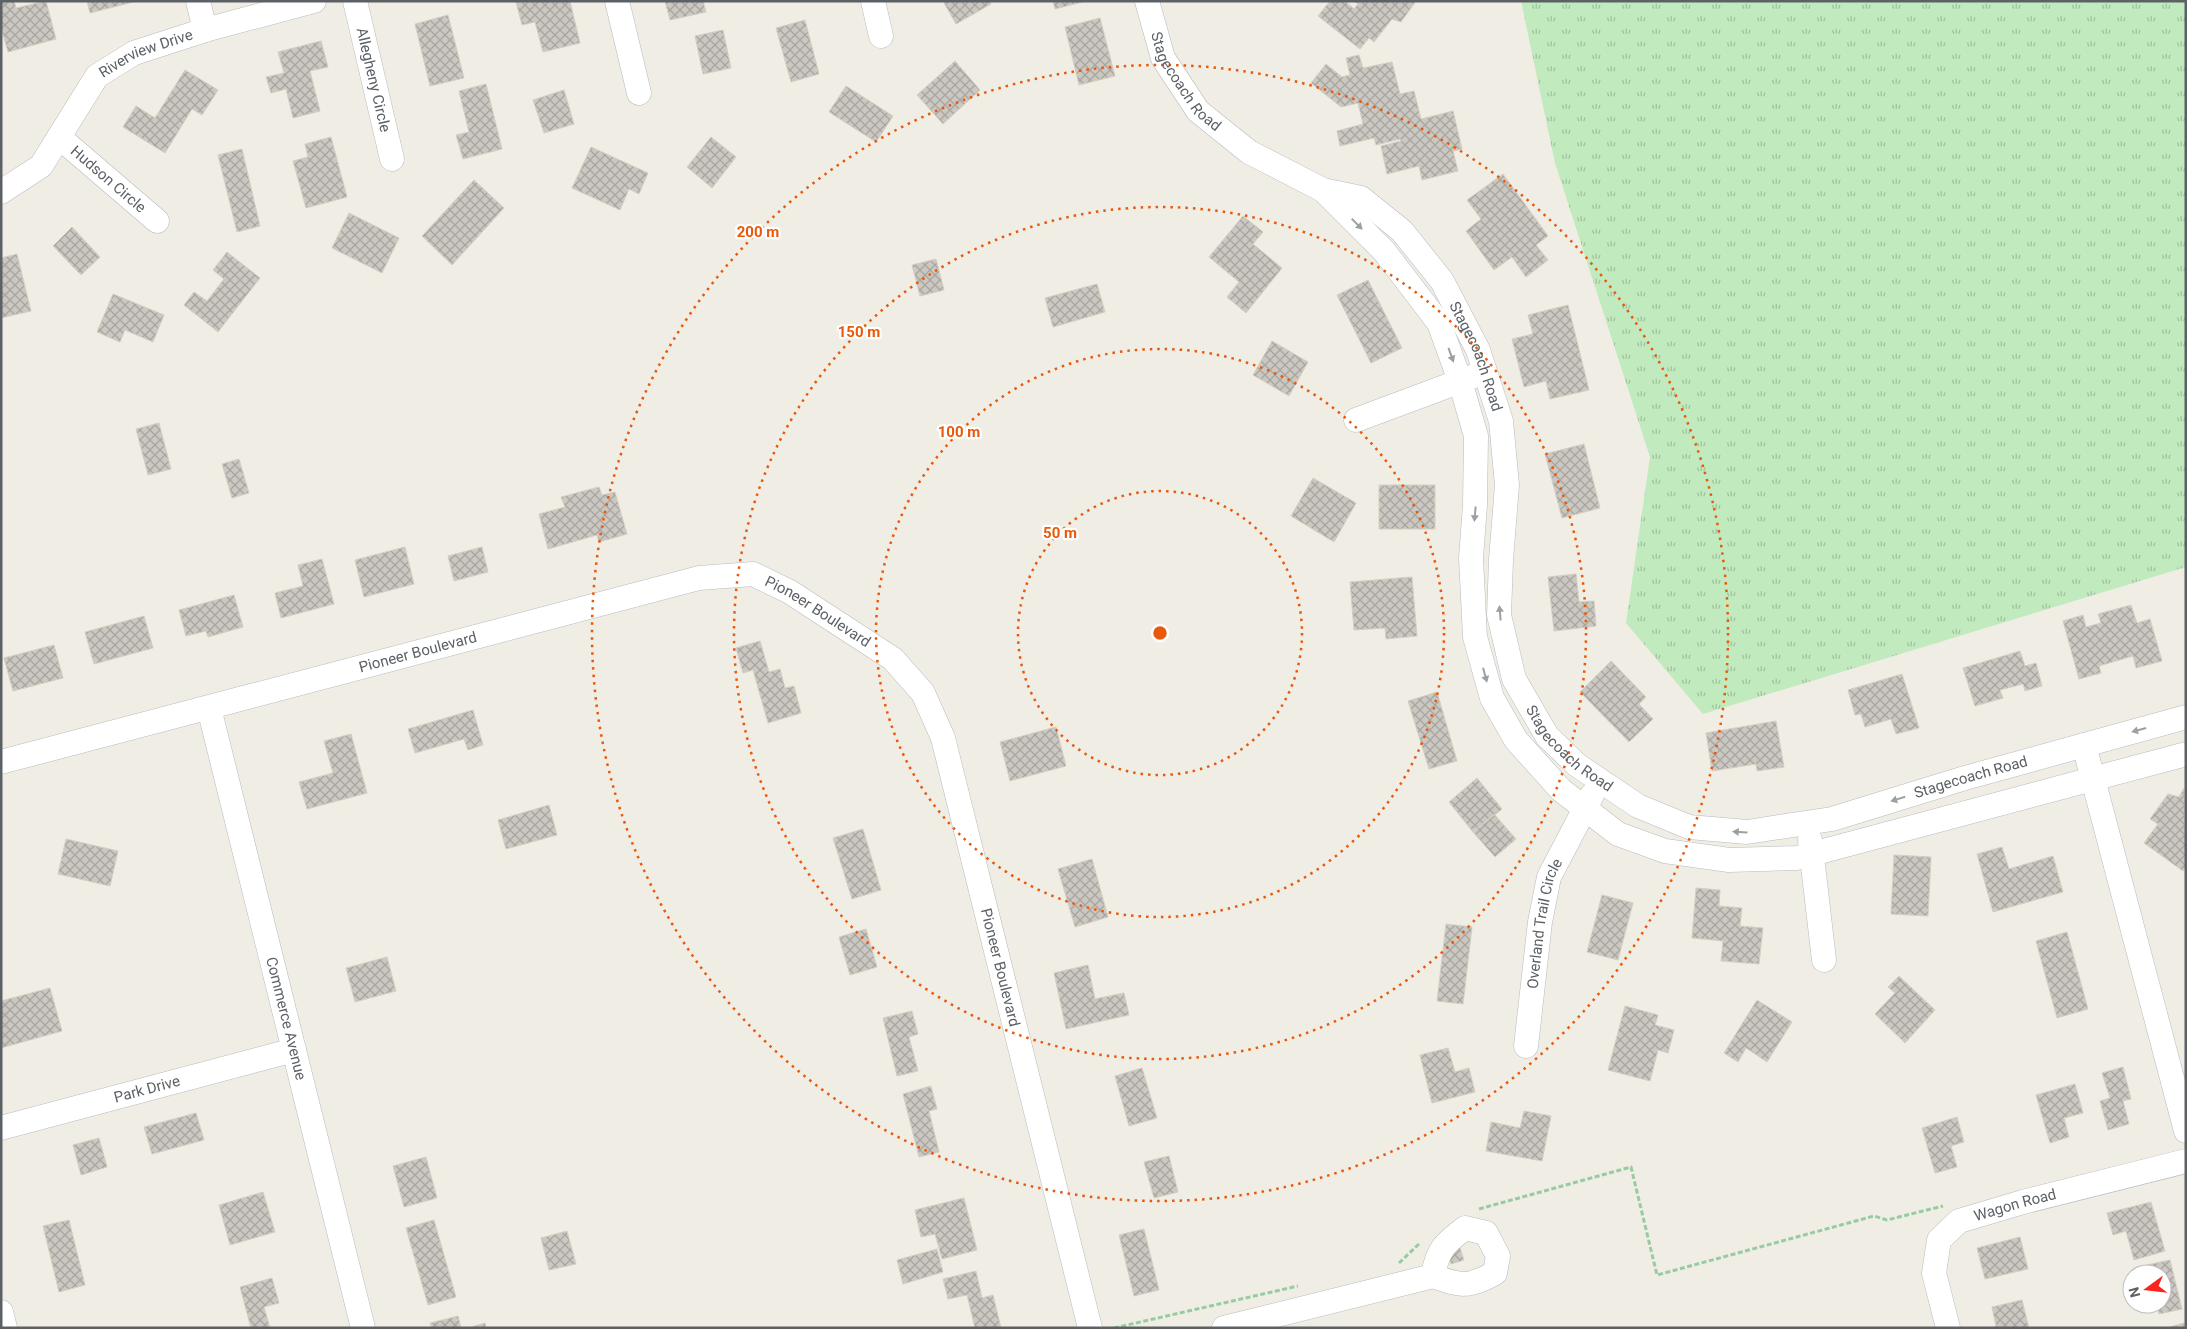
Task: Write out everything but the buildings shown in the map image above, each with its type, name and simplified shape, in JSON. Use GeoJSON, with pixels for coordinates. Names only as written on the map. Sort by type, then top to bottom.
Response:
{"type":"FeatureCollection","features":[{"type":"Feature","properties":{"kind":"street"},"geometry":{"type":"LineString","coordinates":[[198,1],[205,30]]}},
{"type":"Feature","properties":{"kind":"street","name":"Riverview Drive"},"geometry":{"type":"LineString","coordinates":[[1,192],[41,166],[97,76],[134,53],[205,30],[314,1]]}},
{"type":"Feature","properties":{"kind":"street","name":"Allegheny Circle"},"geometry":{"type":"LineString","coordinates":[[355,1],[392,159]]}},
{"type":"Feature","properties":{"kind":"street"},"geometry":{"type":"LineString","coordinates":[[617,1],[639,93]]}},
{"type":"Feature","properties":{"kind":"street"},"geometry":{"type":"LineString","coordinates":[[873,1],[881,36]]}},
{"type":"Feature","properties":{"kind":"street","name":"Stagecoach Road"},"geometry":{"type":"LineString","coordinates":[[1147,1],[1163,58],[1198,111],[1249,152],[1323,190],[1361,198],[1402,231],[1442,282],[1478,350],[1501,421],[1507,485],[1499,615],[1514,679],[1547,736],[1577,765],[1600,781],[1638,806],[1688,827],[1747,832],[1832,819],[1965,778],[2186,717]]}},
{"type":"Feature","properties":{"kind":"street","name":"Hudson Circle"},"geometry":{"type":"LineString","coordinates":[[59,137],[157,221]]}},
{"type":"Feature","properties":{"kind":"street","name":"Stagecoach Road"},"geometry":{"type":"LineString","coordinates":[[1323,190],[1384,251],[1439,323],[1460,381],[1476,436],[1475,505],[1471,558],[1475,637],[1492,698],[1516,740],[1561,790],[1618,834],[1665,851],[1729,860],[1797,858],[2186,754]]}},
{"type":"Feature","properties":{"kind":"street"},"geometry":{"type":"LineString","coordinates":[[1356,420],[1486,372]]}},
{"type":"Feature","properties":{"kind":"street","name":"Pioneer Boulevard"},"geometry":{"type":"LineString","coordinates":[[1,762],[680,583],[708,577],[753,574],[790,592],[893,659],[923,692],[943,738],[1090,1328]]}},
{"type":"Feature","properties":{"kind":"street","name":"Commerce Avenue"},"geometry":{"type":"LineString","coordinates":[[209,708],[363,1328]]}},
{"type":"Feature","properties":{"kind":"street"},"geometry":{"type":"LineString","coordinates":[[2084,745],[2186,1132]]}},
{"type":"Feature","properties":{"kind":"street","name":"Overland Trail Circle"},"geometry":{"type":"LineString","coordinates":[[1526,1046],[1540,922],[1549,877],[1600,781]]}},
{"type":"Feature","properties":{"kind":"street"},"geometry":{"type":"LineString","coordinates":[[1808,823],[1824,960]]}},
{"type":"Feature","properties":{"kind":"street","name":"Park Drive"},"geometry":{"type":"LineString","coordinates":[[1,1128],[294,1050]]}},
{"type":"Feature","properties":{"kind":"street","name":"Wagon Road"},"geometry":{"type":"LineString","coordinates":[[1948,1328],[1934,1273],[1939,1240],[1960,1220],[2023,1202],[2186,1162]]}},
{"type":"Feature","properties":{"kind":"street"},"geometry":{"type":"LineString","coordinates":[[1224,1328],[1433,1276]]}},
{"type":"Feature","properties":{"kind":"street"},"geometry":{"type":"LineString","coordinates":[[1,1312],[5,1328]]}},
{"type":"Feature","properties":{"kind":"path"},"geometry":{"type":"LineString","coordinates":[[1474,1211],[1631,1167],[1657,1275],[1874,1216],[1887,1220],[1947,1205]]}},
{"type":"Feature","properties":{"kind":"path"},"geometry":{"type":"LineString","coordinates":[[1389,1265],[1399,1263],[1423,1239]]}},
{"type":"Feature","properties":{"kind":"path"},"geometry":{"type":"LineString","coordinates":[[1114,1328],[1304,1284]]}},
{"type":"Feature","properties":{"kind":"green space"},"geometry":{"type":"Polygon","coordinates":[[[1521,1],[2186,1],[2186,567],[1703,714],[1626,623],[1650,457],[1555,163],[1521,1]]]}}]}
